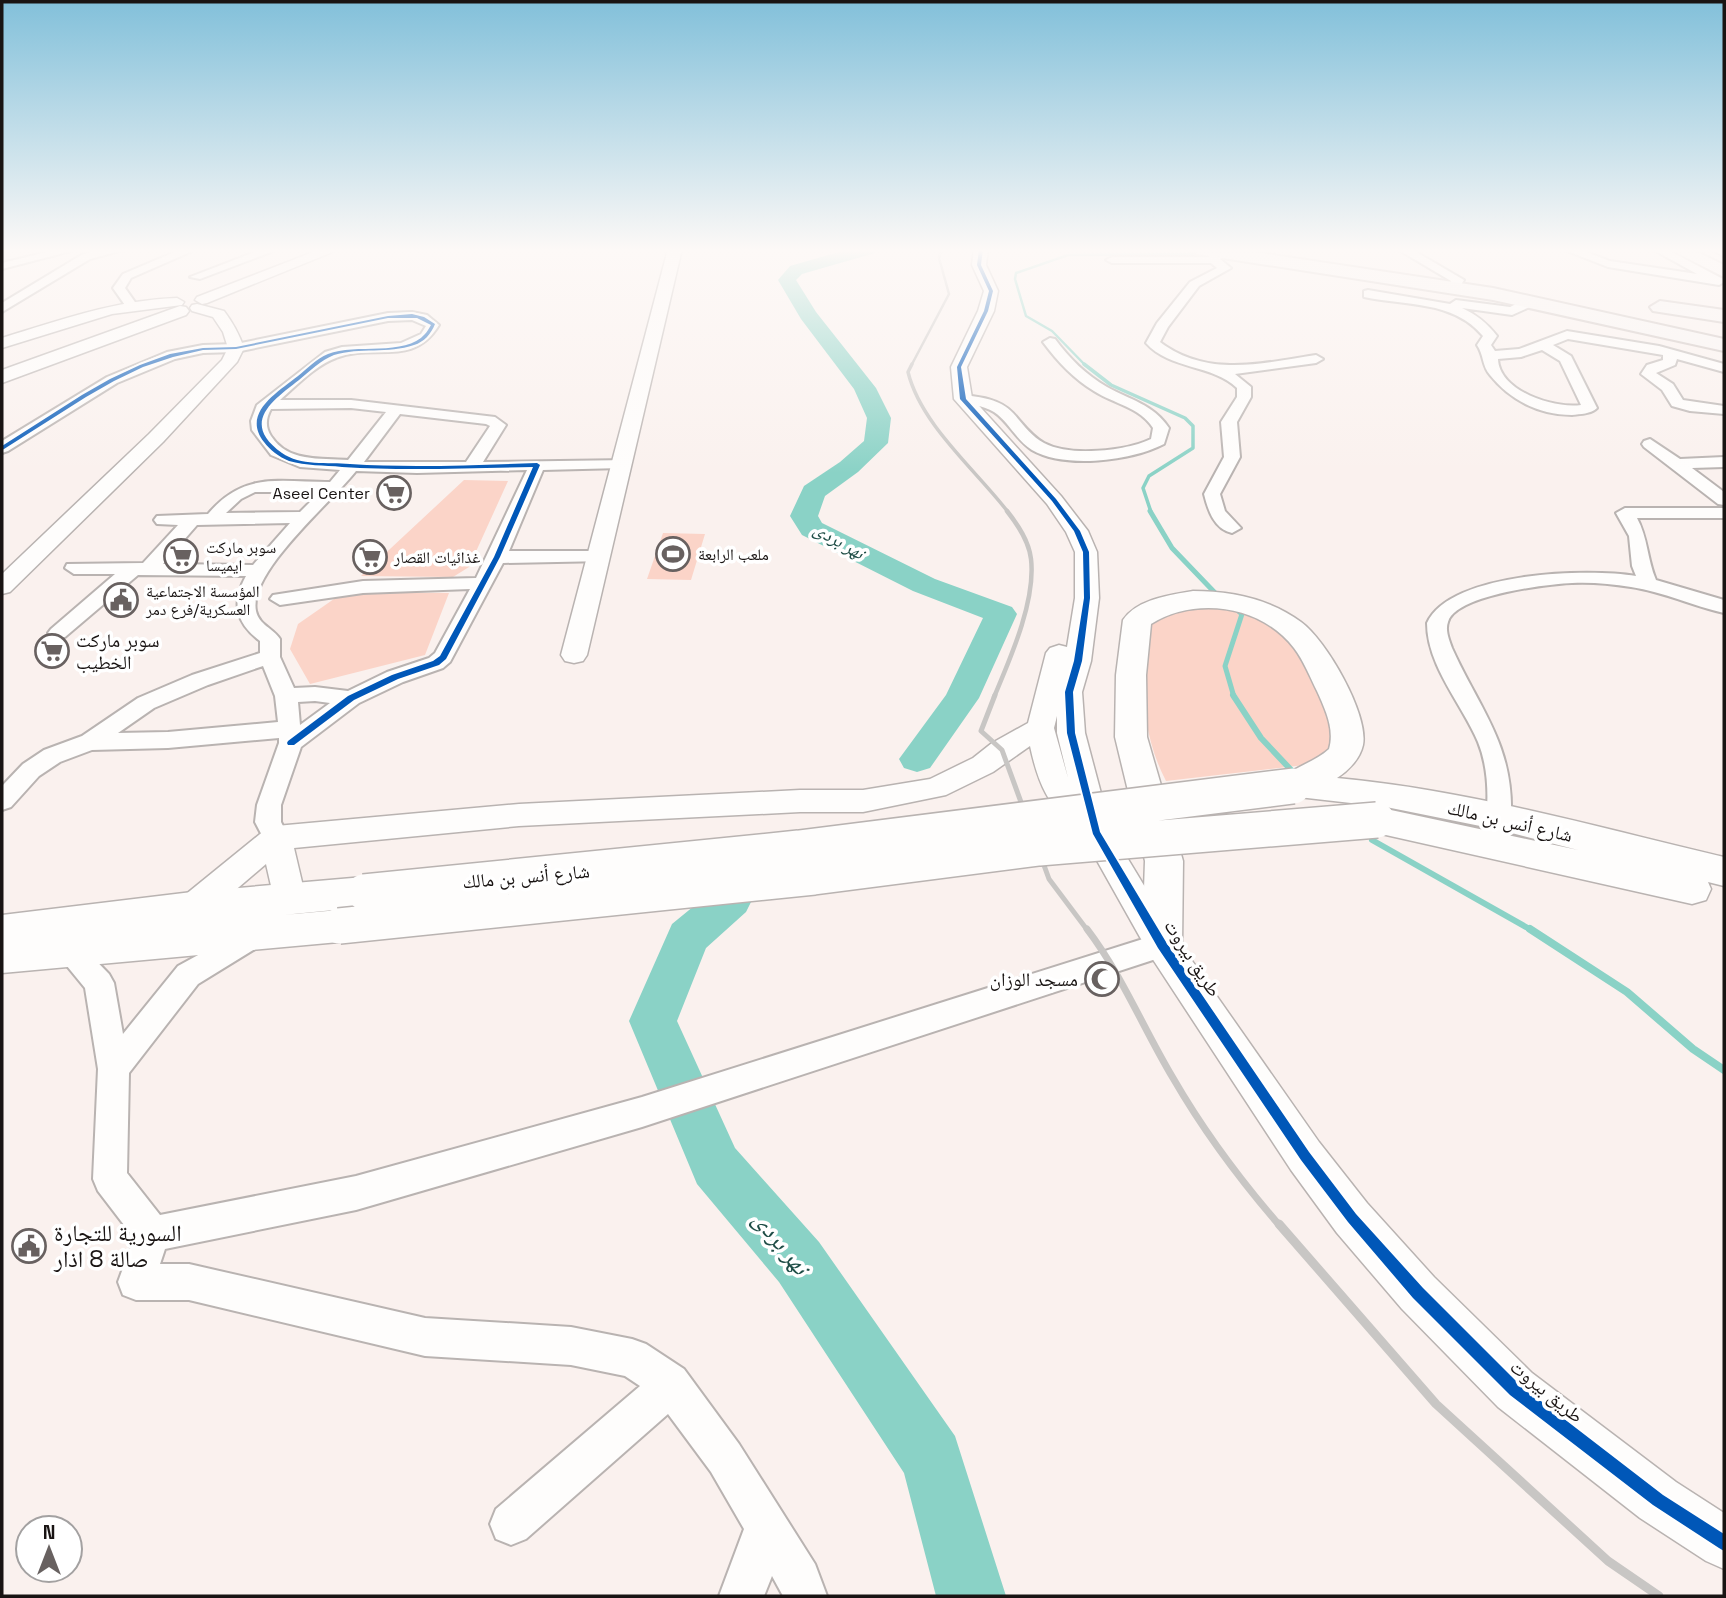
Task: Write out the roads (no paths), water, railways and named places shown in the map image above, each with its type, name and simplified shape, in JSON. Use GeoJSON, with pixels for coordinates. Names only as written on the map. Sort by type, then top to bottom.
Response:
{"type":"FeatureCollection","features":[{"type":"Feature","properties":{"kind":"main road"},"geometry":{"type":"LineString","coordinates":[[2,370],[109,324]]}},
{"type":"Feature","properties":{"kind":"main road"},"geometry":{"type":"LineString","coordinates":[[2,377],[138,324]]}},
{"type":"Feature","properties":{"kind":"main road"},"geometry":{"type":"LineString","coordinates":[[1627,324],[1724,345]]}},
{"type":"Feature","properties":{"kind":"main road"},"geometry":{"type":"LineString","coordinates":[[1673,324],[1724,332]]}},
{"type":"Feature","properties":{"kind":"main road"},"geometry":{"type":"LineString","coordinates":[[1163,945],[1164,861],[1130,737],[1132,663],[1137,620],[1153,608],[1184,600],[1216,600],[1258,610],[1291,628],[1314,654],[1338,701],[1347,734],[1345,750],[1335,762],[1293,786]]}},
{"type":"Feature","properties":{"kind":"main road","name":"شارع أنس بن مالك"},"geometry":{"type":"LineString","coordinates":[[2,956],[76,935],[192,908],[785,850],[1293,786],[1386,795],[1724,896]]}},
{"type":"Feature","properties":{"kind":"main road","name":"شارع أنس بن مالك"},"geometry":{"type":"LineString","coordinates":[[2,931],[76,935],[259,933],[814,877],[1039,848],[1377,820],[1498,830],[1724,872]]}},
{"type":"Feature","properties":{"kind":"street"},"geometry":{"type":"LineString","coordinates":[[2,343],[66,324]]}},
{"type":"Feature","properties":{"kind":"street"},"geometry":{"type":"LineString","coordinates":[[2,587],[156,438],[229,362],[236,348],[225,324]]}},
{"type":"Feature","properties":{"kind":"street"},"geometry":{"type":"LineString","coordinates":[[2,448],[100,384],[136,368],[208,350],[236,348],[356,324]]}},
{"type":"Feature","properties":{"kind":"street"},"geometry":{"type":"LineString","coordinates":[[432,324],[430,333],[407,346],[332,354],[264,405],[257,424],[260,435],[279,455],[303,461],[352,466],[622,463]]}},
{"type":"Feature","properties":{"kind":"street"},"geometry":{"type":"LineString","coordinates":[[574,655],[657,324]]}},
{"type":"Feature","properties":{"kind":"street"},"geometry":{"type":"LineString","coordinates":[[966,324],[955,341],[945,367],[947,398],[1051,515],[1064,531],[1073,552],[1069,607],[1040,728],[1049,768],[1062,799],[1096,832]]}},
{"type":"Feature","properties":{"kind":"street"},"geometry":{"type":"LineString","coordinates":[[980,324],[959,367],[963,399],[988,403],[1001,409],[1034,443],[1056,453],[1127,452],[1158,441],[1161,428],[1152,415],[1090,382],[1050,342]]}},
{"type":"Feature","properties":{"kind":"street"},"geometry":{"type":"LineString","coordinates":[[1164,324],[1153,343],[1185,363],[1214,370],[1238,381],[1245,391],[1229,422],[1231,457],[1212,494],[1217,513],[1232,528]]}},
{"type":"Feature","properties":{"kind":"street"},"geometry":{"type":"LineString","coordinates":[[1478,324],[1490,336],[1484,345],[1494,371],[1524,400],[1549,408],[1590,408],[1566,359],[1545,346]]}},
{"type":"Feature","properties":{"kind":"street"},"geometry":{"type":"LineString","coordinates":[[1490,355],[1511,355],[1545,346],[1560,336],[1574,336],[1659,350],[1724,368]]}},
{"type":"Feature","properties":{"kind":"street"},"geometry":{"type":"LineString","coordinates":[[1670,355],[1670,362],[1652,368],[1648,374],[1668,387],[1677,403],[1724,410]]}},
{"type":"Feature","properties":{"kind":"street"},"geometry":{"type":"LineString","coordinates":[[1214,370],[1248,369],[1316,359]]}},
{"type":"Feature","properties":{"kind":"street","name":"طريق بيروت"},"geometry":{"type":"LineString","coordinates":[[963,399],[1054,499],[1077,530],[1086,552],[1087,598],[1078,661],[1069,692],[1071,733],[1096,832],[1163,945],[1305,1156],[1352,1218],[1418,1293],[1515,1390],[1658,1500],[1724,1543]]}},
{"type":"Feature","properties":{"kind":"street"},"geometry":{"type":"LineString","coordinates":[[264,405],[319,403],[397,408],[477,417],[498,425],[472,466]]}},
{"type":"Feature","properties":{"kind":"street"},"geometry":{"type":"LineString","coordinates":[[290,899],[276,838],[268,822],[269,805],[290,736],[286,696],[270,648],[247,616],[246,598],[258,575],[304,517],[335,487],[397,408]]}},
{"type":"Feature","properties":{"kind":"street"},"geometry":{"type":"LineString","coordinates":[[2,440],[30,431]]}},
{"type":"Feature","properties":{"kind":"street"},"geometry":{"type":"LineString","coordinates":[[1650,444],[1724,500]]}},
{"type":"Feature","properties":{"kind":"street"},"geometry":{"type":"LineString","coordinates":[[1676,464],[1724,462]]}},
{"type":"Feature","properties":{"kind":"street"},"geometry":{"type":"LineString","coordinates":[[90,743],[290,736],[351,698],[395,677],[436,663],[443,657],[485,583],[537,465]]}},
{"type":"Feature","properties":{"kind":"street"},"geometry":{"type":"LineString","coordinates":[[211,521],[234,494],[244,489],[335,487]]}},
{"type":"Feature","properties":{"kind":"street"},"geometry":{"type":"LineString","coordinates":[[1648,583],[1641,566],[1638,536],[1625,513],[1724,513]]}},
{"type":"Feature","properties":{"kind":"street"},"geometry":{"type":"LineString","coordinates":[[163,520],[304,517]]}},
{"type":"Feature","properties":{"kind":"street"},"geometry":{"type":"LineString","coordinates":[[58,633],[141,568],[191,521]]}},
{"type":"Feature","properties":{"kind":"street"},"geometry":{"type":"LineString","coordinates":[[497,557],[598,557]]}},
{"type":"Feature","properties":{"kind":"street"},"geometry":{"type":"LineString","coordinates":[[2,571],[24,565]]}},
{"type":"Feature","properties":{"kind":"street"},"geometry":{"type":"LineString","coordinates":[[74,568],[141,568],[258,575],[277,591],[280,599],[270,648]]}},
{"type":"Feature","properties":{"kind":"street"},"geometry":{"type":"LineString","coordinates":[[1498,830],[1491,745],[1448,663],[1437,622],[1452,607],[1468,597],[1529,580],[1578,576],[1648,583],[1724,607]]}},
{"type":"Feature","properties":{"kind":"street"},"geometry":{"type":"LineString","coordinates":[[280,599],[363,587],[485,583]]}},
{"type":"Feature","properties":{"kind":"street"},"geometry":{"type":"LineString","coordinates":[[2,802],[32,770],[52,756],[90,743],[146,703],[270,648]]}},
{"type":"Feature","properties":{"kind":"street"},"geometry":{"type":"LineString","coordinates":[[286,696],[315,694],[351,698]]}},
{"type":"Feature","properties":{"kind":"street"},"geometry":{"type":"LineString","coordinates":[[192,908],[276,838],[519,815],[786,802],[863,801],[936,788],[984,765],[1002,750],[1040,728]]}},
{"type":"Feature","properties":{"kind":"street"},"geometry":{"type":"LineString","coordinates":[[2,924],[76,935],[99,983],[114,1069],[110,1179],[153,1234]]}},
{"type":"Feature","properties":{"kind":"street"},"geometry":{"type":"LineString","coordinates":[[114,1069],[188,975],[259,933]]}},
{"type":"Feature","properties":{"kind":"street"},"geometry":{"type":"LineString","coordinates":[[153,1234],[356,1193],[642,1112],[1163,945]]}},
{"type":"Feature","properties":{"kind":"street"},"geometry":{"type":"LineString","coordinates":[[153,1234],[136,1282],[189,1282],[425,1337],[571,1346],[632,1358],[670,1383],[725,1458],[799,1580],[805,1596]]}},
{"type":"Feature","properties":{"kind":"street"},"geometry":{"type":"LineString","coordinates":[[510,1524],[642,1413],[670,1383]]}},
{"type":"Feature","properties":{"kind":"street"},"geometry":{"type":"LineString","coordinates":[[741,1596],[752,1572],[766,1526]]}},
{"type":"Feature","properties":{"kind":"waterway","name":"نهر بردى"},"geometry":{"type":"LineString","coordinates":[[815,324],[865,388],[879,418],[876,443],[849,467],[813,492],[804,516],[812,529],[924,585],[1001,614],[962,698],[917,759]]}},
{"type":"Feature","properties":{"kind":"waterway"},"geometry":{"type":"LineString","coordinates":[[1039,324],[1052,331],[1084,364]]}},
{"type":"Feature","properties":{"kind":"waterway"},"geometry":{"type":"LineString","coordinates":[[1084,364],[1111,385],[1185,418],[1193,426],[1193,448],[1149,476],[1143,488],[1151,512]]}},
{"type":"Feature","properties":{"kind":"waterway"},"geometry":{"type":"LineString","coordinates":[[1150,511],[1172,548],[1219,597]]}},
{"type":"Feature","properties":{"kind":"waterway"},"geometry":{"type":"LineString","coordinates":[[1234,696],[1225,666],[1242,614],[1236,609]]}},
{"type":"Feature","properties":{"kind":"waterway"},"geometry":{"type":"LineString","coordinates":[[1234,696],[1261,738],[1292,771]]}},
{"type":"Feature","properties":{"kind":"waterway"},"geometry":{"type":"LineString","coordinates":[[1372,840],[1533,931]]}},
{"type":"Feature","properties":{"kind":"waterway","name":"نهر بردى"},"geometry":{"type":"LineString","coordinates":[[731,900],[688,937],[653,1021],[716,1166],[799,1262],[932,1459],[971,1596]]}},
{"type":"Feature","properties":{"kind":"waterway"},"geometry":{"type":"LineString","coordinates":[[1530,929],[1627,992],[1693,1049],[1724,1070]]}},
{"type":"Feature","properties":{"kind":"railway"},"geometry":{"type":"LineString","coordinates":[[911,366],[933,324]]}},
{"type":"Feature","properties":{"kind":"railway"},"geometry":{"type":"LineString","coordinates":[[911,366],[908,372],[915,392],[937,429],[1008,512]]}},
{"type":"Feature","properties":{"kind":"railway"},"geometry":{"type":"LineString","coordinates":[[994,697],[1026,611],[1032,575],[1028,546],[1007,511]]}},
{"type":"Feature","properties":{"kind":"railway"},"geometry":{"type":"LineString","coordinates":[[995,695],[981,731],[1002,750],[1049,879],[1088,931]]}},
{"type":"Feature","properties":{"kind":"railway"},"geometry":{"type":"LineString","coordinates":[[1087,929],[1111,965],[1197,1117],[1237,1173],[1280,1226]]}},
{"type":"Feature","properties":{"kind":"railway"},"geometry":{"type":"LineString","coordinates":[[1279,1224],[1436,1404],[1608,1561],[1659,1596]]}},
{"type":"Feature","properties":{"kind":"place","name":"Aseel Center"},"geometry":{"type":"Point","coordinates":[394,493]}},
{"type":"Feature","properties":{"kind":"place","name":"ملعب الرابعة"},"geometry":{"type":"Point","coordinates":[673,554]}},
{"type":"Feature","properties":{"kind":"place","name":"سوبر ماركت ايميسا"},"geometry":{"type":"Point","coordinates":[181,556]}},
{"type":"Feature","properties":{"kind":"place","name":"غذائيات القصار"},"geometry":{"type":"Point","coordinates":[370,557]}},
{"type":"Feature","properties":{"kind":"place","name":"المؤسسة الاجتماعية العسكرية/فرع دمر"},"geometry":{"type":"Point","coordinates":[121,600]}},
{"type":"Feature","properties":{"kind":"place","name":"سوبر ماركت الخطيب"},"geometry":{"type":"Point","coordinates":[52,651]}},
{"type":"Feature","properties":{"kind":"place","name":"مسجد الوزان"},"geometry":{"type":"Point","coordinates":[1102,979]}},
{"type":"Feature","properties":{"kind":"place","name":"السورية للتجارة صالة 8 اذار"},"geometry":{"type":"Point","coordinates":[29,1246]}}]}
